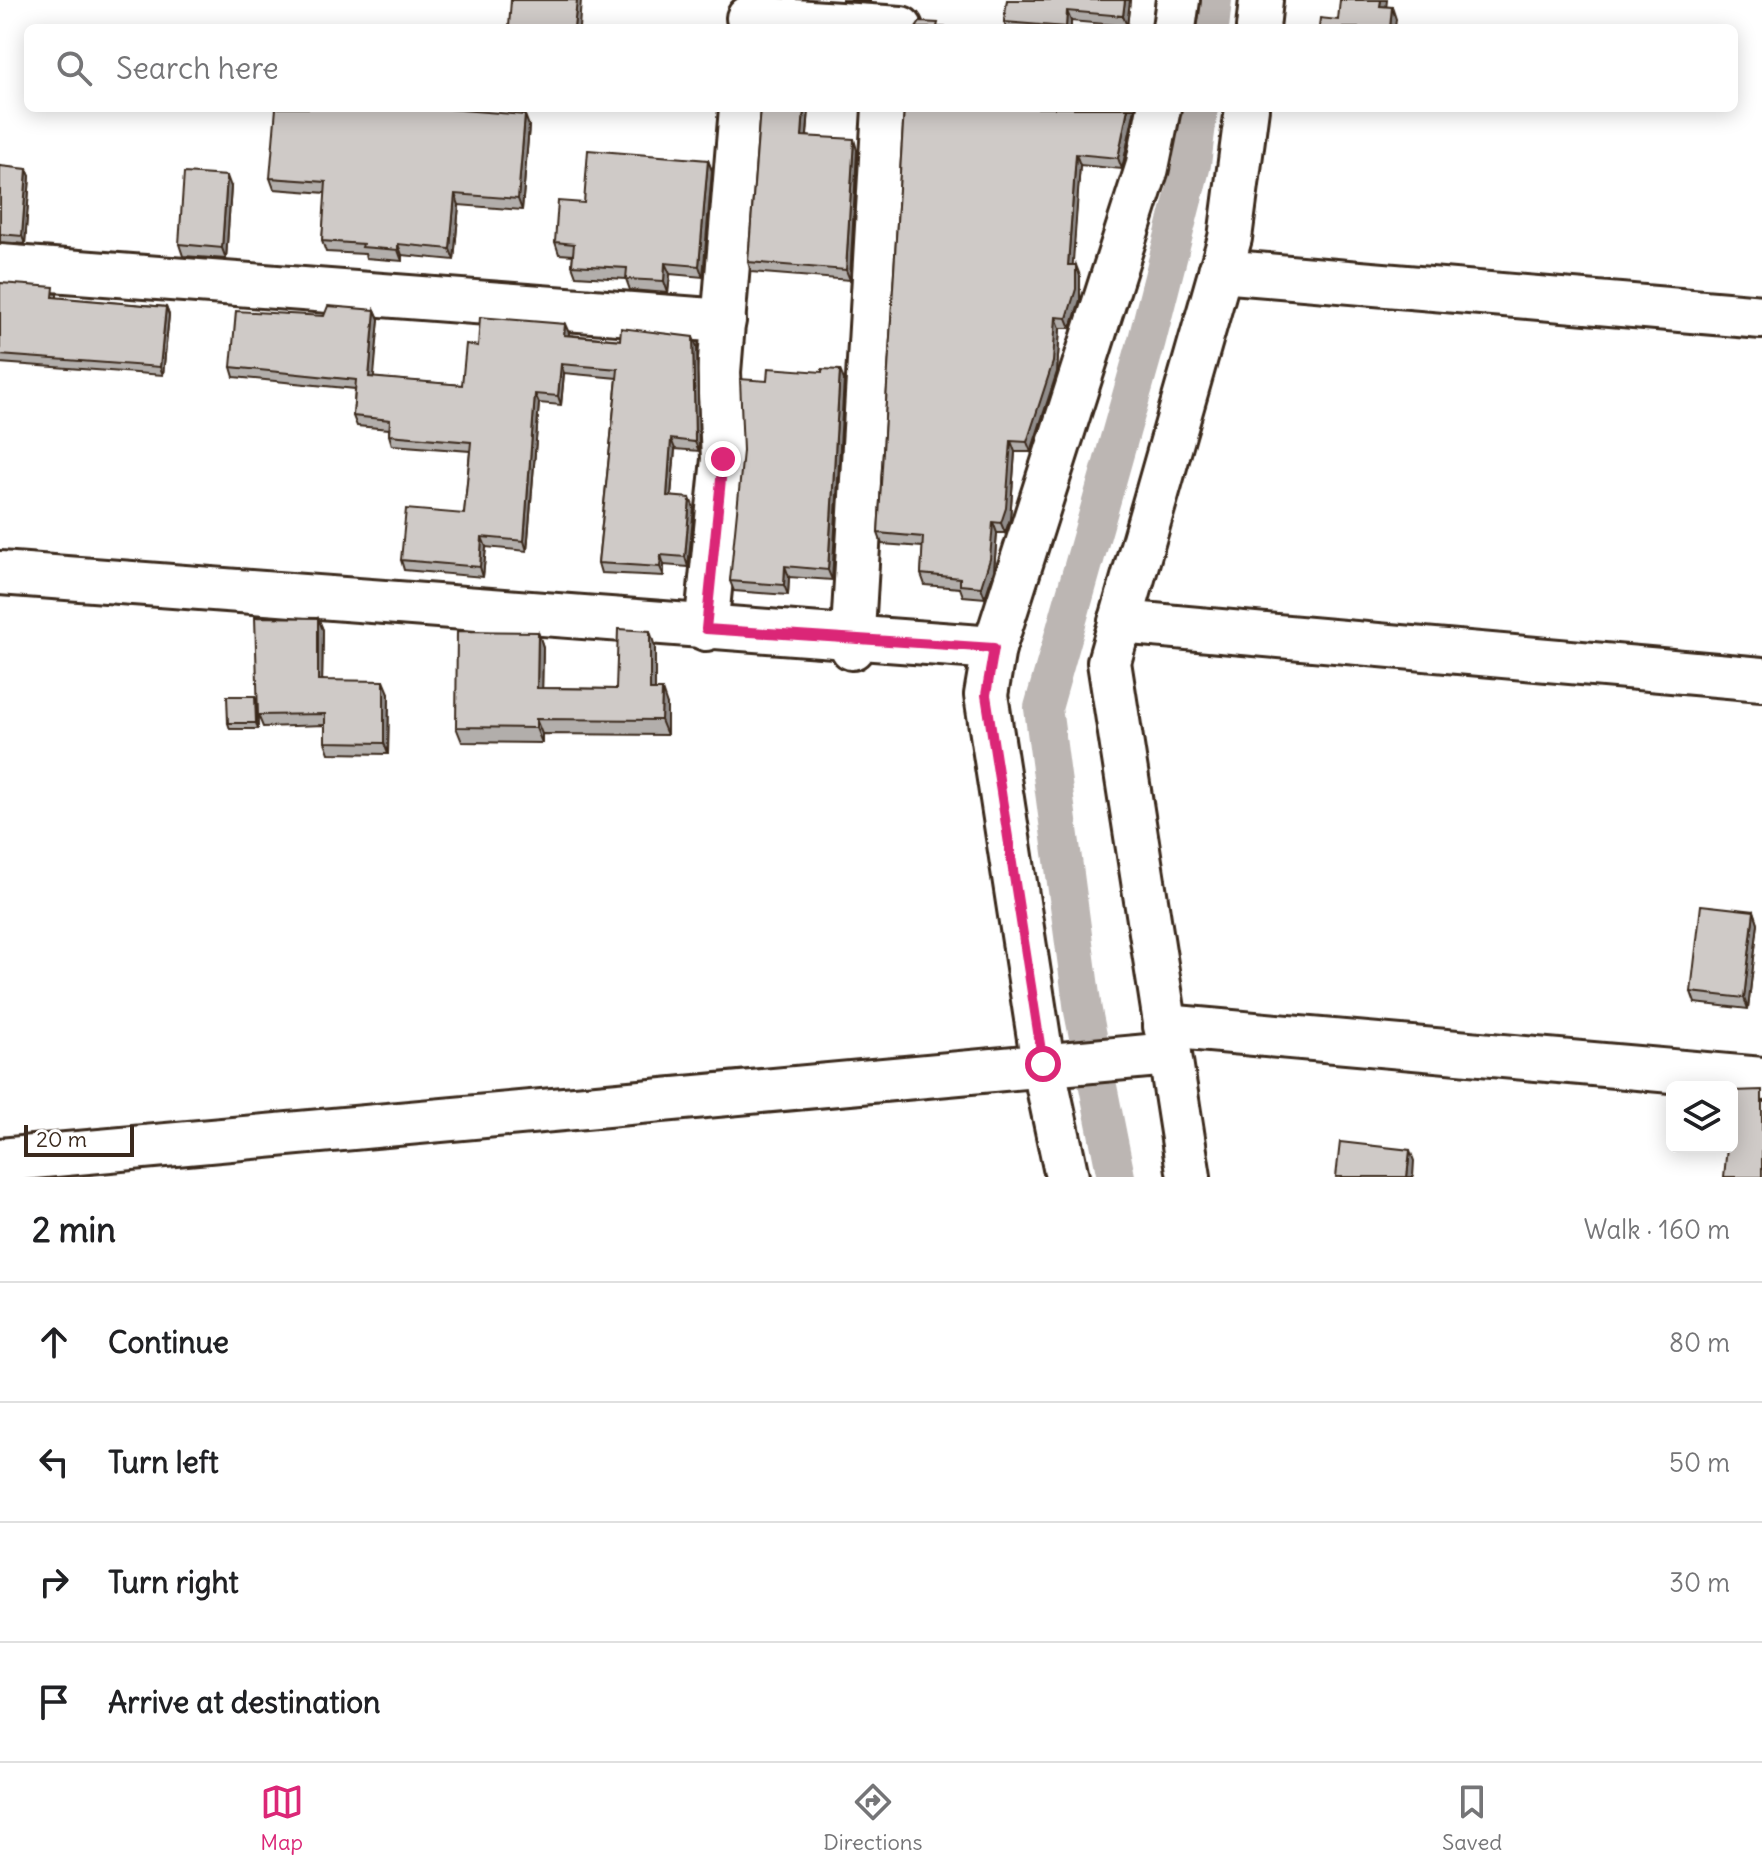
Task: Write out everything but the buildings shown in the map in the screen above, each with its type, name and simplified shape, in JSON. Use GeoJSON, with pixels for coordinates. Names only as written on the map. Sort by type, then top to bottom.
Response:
{"type":"FeatureCollection","features":[{"type":"Feature","properties":{"kind":"street"},"geometry":{"type":"LineString","coordinates":[[1175,24],[1178,0]]}},
{"type":"Feature","properties":{"kind":"street"},"geometry":{"type":"LineString","coordinates":[[1258,24],[1261,0]]}},
{"type":"Feature","properties":{"kind":"street"},"geometry":{"type":"LineString","coordinates":[[748,15],[846,24]]}},
{"type":"Feature","properties":{"kind":"street"},"geometry":{"type":"LineString","coordinates":[[706,629],[723,459],[719,372],[741,112]]}},
{"type":"Feature","properties":{"kind":"street"},"geometry":{"type":"LineString","coordinates":[[852,642],[884,112]]}},
{"type":"Feature","properties":{"kind":"street"},"geometry":{"type":"LineString","coordinates":[[1067,1177],[1043,1064],[986,695],[994,648],[1147,168],[1158,112]]}},
{"type":"Feature","properties":{"kind":"street"},"geometry":{"type":"LineString","coordinates":[[1189,1177],[1109,662],[1230,238],[1246,112]]}},
{"type":"Feature","properties":{"kind":"street"},"geometry":{"type":"LineString","coordinates":[[0,266],[724,321]]}},
{"type":"Feature","properties":{"kind":"street"},"geometry":{"type":"LineString","coordinates":[[1220,271],[1762,317]]}},
{"type":"Feature","properties":{"kind":"street"},"geometry":{"type":"LineString","coordinates":[[0,573],[852,642],[994,648]]}},
{"type":"Feature","properties":{"kind":"street"},"geometry":{"type":"LineString","coordinates":[[1120,622],[1762,679]]}},
{"type":"Feature","properties":{"kind":"street"},"geometry":{"type":"LineString","coordinates":[[0,1160],[1043,1064],[1168,1040],[1762,1079]]}},
{"type":"Feature","properties":{"kind":"waterway"},"geometry":{"type":"LineString","coordinates":[[1210,24],[1213,0]]}},
{"type":"Feature","properties":{"kind":"waterway"},"geometry":{"type":"LineString","coordinates":[[1116,1177],[1083,1011],[1043,708],[1147,340],[1192,164],[1198,112]]}},
{"type":"Feature","properties":{"kind":"route"},"geometry":{"type":"LineString","coordinates":[[723,459],[706,629],[994,648],[986,695],[1043,1064]]}}]}
